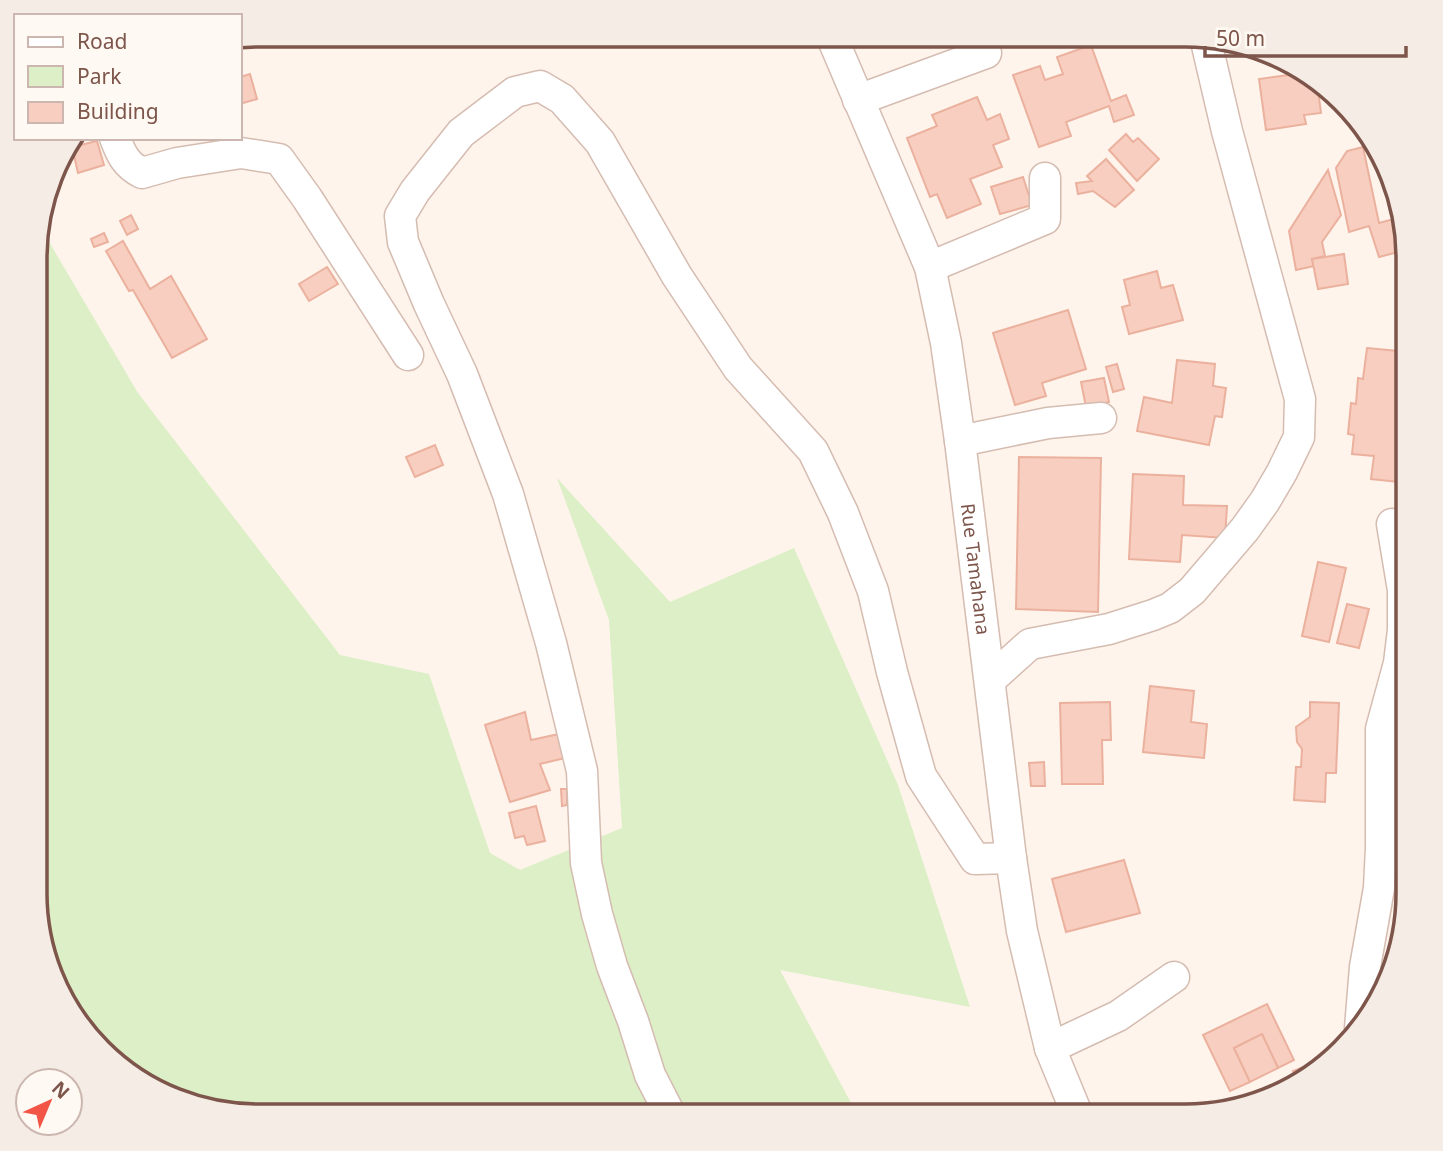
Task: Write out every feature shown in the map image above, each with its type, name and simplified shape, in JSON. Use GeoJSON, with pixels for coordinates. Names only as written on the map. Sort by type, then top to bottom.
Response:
{"type":"FeatureCollection","features":[{"type":"Feature","properties":{"kind":"street","name":"Rue Tamahana"},"geometry":{"type":"LineString","coordinates":[[836,48],[930,267],[946,343],[960,441],[1022,931],[1050,1048],[1072,1104]]}},
{"type":"Feature","properties":{"kind":"street"},"geometry":{"type":"LineString","coordinates":[[990,680],[1030,644],[1109,629],[1153,615],[1170,608],[1192,591],[1224,556],[1265,501],[1299,437],[1300,399],[1227,131],[1208,49]]}},
{"type":"Feature","properties":{"kind":"street"},"geometry":{"type":"LineString","coordinates":[[858,100],[986,53]]}},
{"type":"Feature","properties":{"kind":"street"},"geometry":{"type":"LineString","coordinates":[[665,1103],[650,1075],[597,914],[586,863],[582,771],[551,643],[508,494],[463,374],[403,243],[400,216],[415,191],[461,133],[516,92],[540,86],[562,99],[600,142],[677,275],[738,368],[813,451],[844,513],[873,591],[920,776],[975,859],[1011,858]]}},
{"type":"Feature","properties":{"kind":"street"},"geometry":{"type":"LineString","coordinates":[[116,140],[123,158],[142,173],[177,163],[241,153],[279,159],[408,355]]}},
{"type":"Feature","properties":{"kind":"street"},"geometry":{"type":"LineString","coordinates":[[930,267],[1045,219],[1045,178]]}},
{"type":"Feature","properties":{"kind":"street"},"geometry":{"type":"LineString","coordinates":[[960,441],[1048,423],[1101,418]]}},
{"type":"Feature","properties":{"kind":"street"},"geometry":{"type":"LineString","coordinates":[[1392,524],[1396,545]]}},
{"type":"Feature","properties":{"kind":"street"},"geometry":{"type":"LineString","coordinates":[[1362,1007],[1365,967],[1379,888],[1381,729],[1395,676]]}},
{"type":"Feature","properties":{"kind":"street"},"geometry":{"type":"LineString","coordinates":[[1050,1048],[1118,1016],[1174,977]]}},
{"type":"Feature","properties":{"kind":"green space"},"geometry":{"type":"Polygon","coordinates":[[[48,241],[138,393],[340,655],[429,674],[490,853],[520,870],[622,828],[609,620],[557,478],[670,602],[794,548],[898,785],[970,1007],[780,970],[851,1104],[245,1103],[217,1100],[178,1088],[141,1068],[109,1042],[83,1010],[63,973],[51,934],[48,906],[48,241]]]}},
{"type":"Feature","properties":{"kind":"building"},"geometry":{"type":"Polygon","coordinates":[[[1083,48],[1092,48],[1111,101],[1126,95],[1134,115],[1114,122],[1109,106],[1066,122],[1071,136],[1039,147],[1013,75],[1040,66],[1045,80],[1063,74],[1057,57],[1083,48]]]}},
{"type":"Feature","properties":{"kind":"building"},"geometry":{"type":"Polygon","coordinates":[[[250,74],[257,99],[242,103],[242,76],[250,74]]]}},
{"type":"Feature","properties":{"kind":"building"},"geometry":{"type":"Polygon","coordinates":[[[1290,76],[1319,96],[1321,113],[1304,115],[1306,124],[1266,130],[1259,79],[1290,76]]]}},
{"type":"Feature","properties":{"kind":"building"},"geometry":{"type":"Polygon","coordinates":[[[977,97],[987,120],[1000,114],[1009,139],[993,145],[1002,167],[970,179],[981,204],[947,218],[937,194],[930,197],[907,138],[937,126],[932,115],[977,97]]]}},
{"type":"Feature","properties":{"kind":"building"},"geometry":{"type":"Polygon","coordinates":[[[1126,134],[1133,142],[1138,138],[1159,159],[1137,181],[1109,150],[1126,134]]]}},
{"type":"Feature","properties":{"kind":"building"},"geometry":{"type":"Polygon","coordinates":[[[97,141],[104,165],[78,173],[74,156],[81,145],[97,141]]]}},
{"type":"Feature","properties":{"kind":"building"},"geometry":{"type":"Polygon","coordinates":[[[1363,147],[1379,223],[1392,219],[1396,253],[1379,257],[1369,226],[1349,232],[1336,168],[1347,151],[1363,147]]]}},
{"type":"Feature","properties":{"kind":"building"},"geometry":{"type":"Polygon","coordinates":[[[1106,159],[1134,190],[1115,207],[1093,191],[1078,194],[1076,183],[1092,181],[1087,176],[1106,159]]]}},
{"type":"Feature","properties":{"kind":"building"},"geometry":{"type":"Polygon","coordinates":[[[1328,170],[1341,215],[1322,242],[1325,256],[1312,259],[1314,266],[1296,270],[1289,231],[1328,170]]]}},
{"type":"Feature","properties":{"kind":"building"},"geometry":{"type":"Polygon","coordinates":[[[1023,177],[1032,205],[1000,214],[991,187],[1023,177]]]}},
{"type":"Feature","properties":{"kind":"building"},"geometry":{"type":"Polygon","coordinates":[[[131,215],[138,229],[127,235],[120,221],[131,215]]]}},
{"type":"Feature","properties":{"kind":"building"},"geometry":{"type":"Polygon","coordinates":[[[104,233],[108,242],[94,247],[91,239],[104,233]]]}},
{"type":"Feature","properties":{"kind":"building"},"geometry":{"type":"Polygon","coordinates":[[[123,241],[150,289],[171,276],[207,339],[172,358],[133,290],[129,291],[106,251],[123,241]]]}},
{"type":"Feature","properties":{"kind":"building"},"geometry":{"type":"Polygon","coordinates":[[[1344,254],[1348,284],[1318,289],[1312,259],[1344,254]]]}},
{"type":"Feature","properties":{"kind":"building"},"geometry":{"type":"Polygon","coordinates":[[[327,267],[338,284],[309,301],[299,284],[327,267]]]}},
{"type":"Feature","properties":{"kind":"building"},"geometry":{"type":"Polygon","coordinates":[[[1157,271],[1161,288],[1173,285],[1183,320],[1129,334],[1122,307],[1130,305],[1124,280],[1157,271]]]}},
{"type":"Feature","properties":{"kind":"building"},"geometry":{"type":"Polygon","coordinates":[[[1068,310],[1086,369],[1042,383],[1046,396],[1015,405],[993,333],[1068,310]]]}},
{"type":"Feature","properties":{"kind":"building"},"geometry":{"type":"Polygon","coordinates":[[[1367,348],[1396,351],[1396,482],[1371,479],[1374,456],[1352,454],[1354,435],[1348,434],[1351,403],[1356,404],[1358,378],[1363,379],[1367,348]]]}},
{"type":"Feature","properties":{"kind":"building"},"geometry":{"type":"Polygon","coordinates":[[[1177,360],[1215,364],[1213,386],[1226,388],[1222,417],[1215,416],[1209,445],[1137,431],[1144,397],[1172,403],[1177,360]]]}},
{"type":"Feature","properties":{"kind":"building"},"geometry":{"type":"Polygon","coordinates":[[[1117,364],[1124,389],[1113,392],[1106,367],[1117,364]]]}},
{"type":"Feature","properties":{"kind":"building"},"geometry":{"type":"Polygon","coordinates":[[[1104,378],[1109,402],[1086,407],[1081,382],[1104,378]]]}},
{"type":"Feature","properties":{"kind":"building"},"geometry":{"type":"Polygon","coordinates":[[[435,445],[443,465],[415,477],[406,457],[435,445]]]}},
{"type":"Feature","properties":{"kind":"building"},"geometry":{"type":"Polygon","coordinates":[[[1019,457],[1101,458],[1098,612],[1016,609],[1019,457]]]}},
{"type":"Feature","properties":{"kind":"building"},"geometry":{"type":"Polygon","coordinates":[[[1133,474],[1184,476],[1183,505],[1227,506],[1225,538],[1182,535],[1180,562],[1129,559],[1133,474]]]}},
{"type":"Feature","properties":{"kind":"building"},"geometry":{"type":"Polygon","coordinates":[[[1318,562],[1346,568],[1329,642],[1302,636],[1318,562]]]}},
{"type":"Feature","properties":{"kind":"building"},"geometry":{"type":"Polygon","coordinates":[[[1347,604],[1369,609],[1359,648],[1337,643],[1347,604]]]}},
{"type":"Feature","properties":{"kind":"building"},"geometry":{"type":"Polygon","coordinates":[[[1150,686],[1194,691],[1191,722],[1207,724],[1204,758],[1143,752],[1150,686]]]}},
{"type":"Feature","properties":{"kind":"building"},"geometry":{"type":"Polygon","coordinates":[[[1110,702],[1111,740],[1102,740],[1103,784],[1062,784],[1060,703],[1110,702]]]}},
{"type":"Feature","properties":{"kind":"building"},"geometry":{"type":"Polygon","coordinates":[[[1310,702],[1339,703],[1336,773],[1326,773],[1325,802],[1294,800],[1296,767],[1301,767],[1302,749],[1297,742],[1296,727],[1310,717],[1310,702]]]}},
{"type":"Feature","properties":{"kind":"building"},"geometry":{"type":"Polygon","coordinates":[[[525,712],[531,740],[559,734],[565,758],[540,764],[550,790],[510,802],[485,725],[525,712]]]}},
{"type":"Feature","properties":{"kind":"building"},"geometry":{"type":"Polygon","coordinates":[[[1044,762],[1045,786],[1031,786],[1029,763],[1044,762]]]}},
{"type":"Feature","properties":{"kind":"building"},"geometry":{"type":"Polygon","coordinates":[[[561,789],[567,789],[567,805],[562,806],[561,789]]]}},
{"type":"Feature","properties":{"kind":"building"},"geometry":{"type":"Polygon","coordinates":[[[536,806],[545,841],[527,845],[524,836],[515,838],[509,813],[536,806]]]}},
{"type":"Feature","properties":{"kind":"building"},"geometry":{"type":"Polygon","coordinates":[[[1124,860],[1140,913],[1066,932],[1052,879],[1124,860]]]}},
{"type":"Feature","properties":{"kind":"building"},"geometry":{"type":"Polygon","coordinates":[[[1267,1004],[1294,1060],[1278,1068],[1262,1034],[1234,1048],[1250,1082],[1230,1091],[1203,1035],[1267,1004]]]}},
{"type":"Feature","properties":{"kind":"building"},"geometry":{"type":"Polygon","coordinates":[[[1262,1034],[1278,1068],[1250,1082],[1234,1048],[1262,1034]]]}}]}
